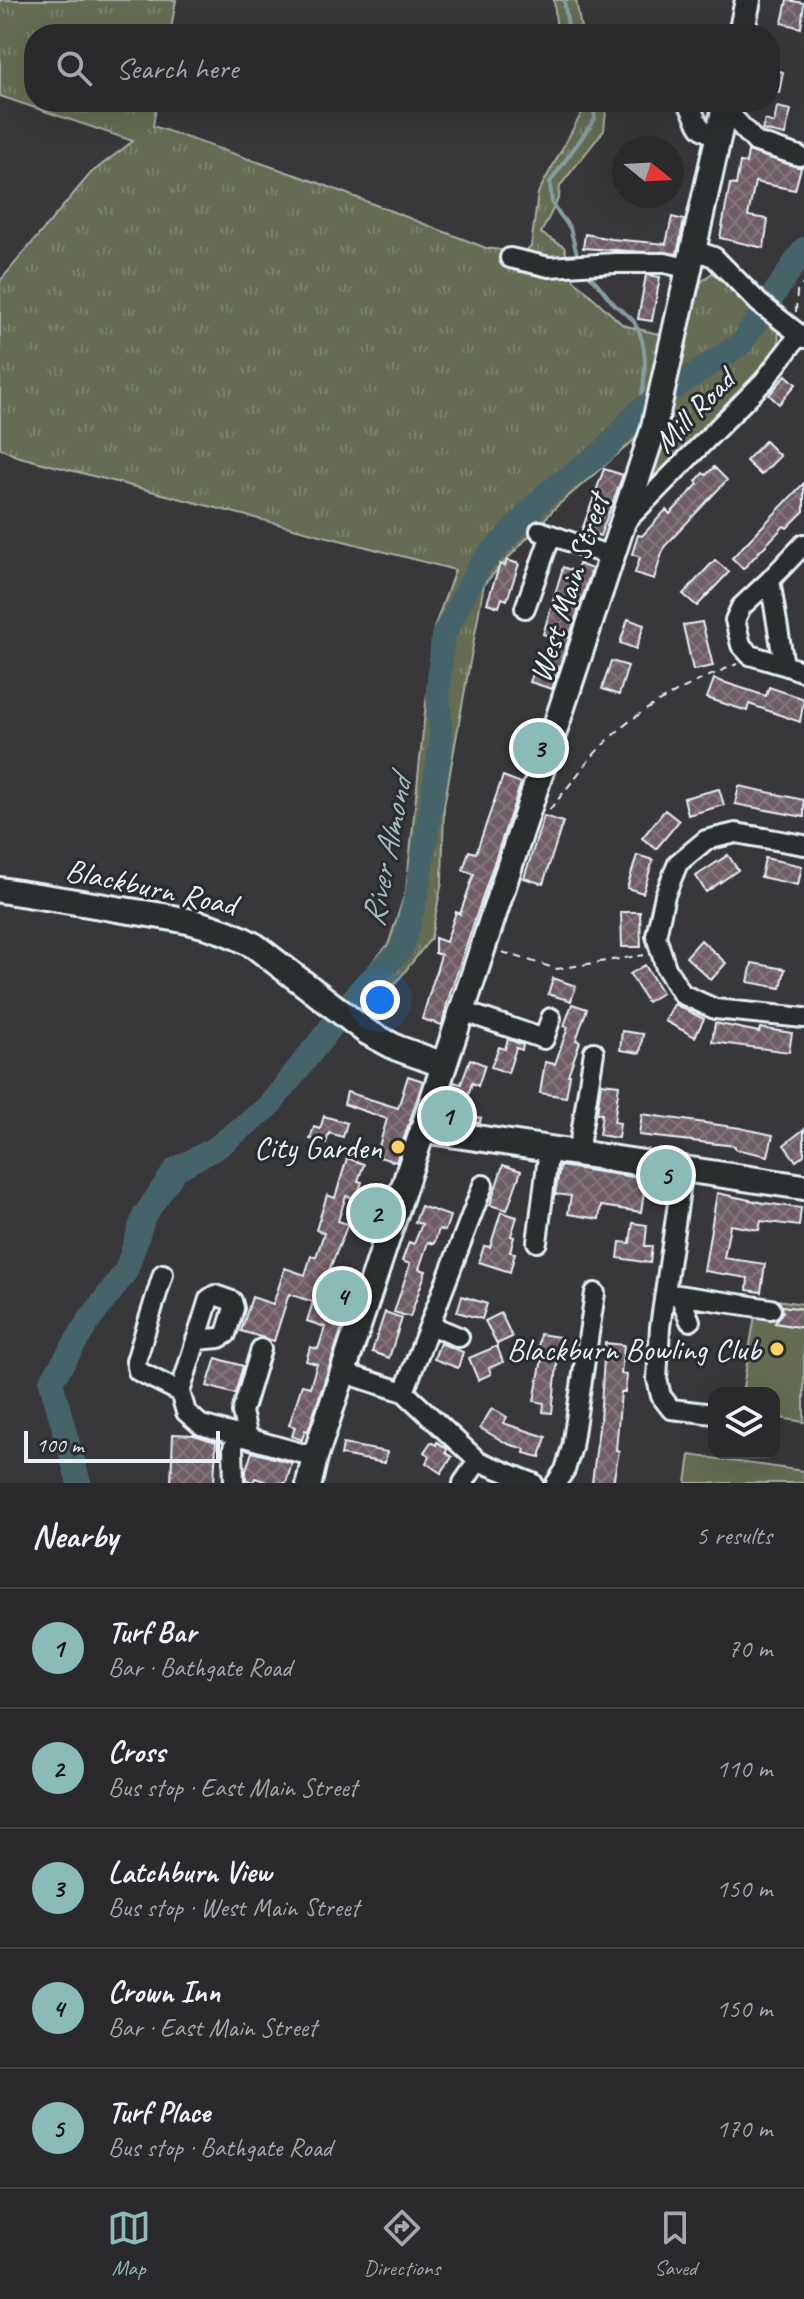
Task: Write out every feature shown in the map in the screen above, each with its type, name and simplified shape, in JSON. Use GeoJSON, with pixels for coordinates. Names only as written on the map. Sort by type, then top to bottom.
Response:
{"type":"FeatureCollection","features":[{"type":"Feature","properties":{"kind":"main road"},"geometry":{"type":"LineString","coordinates":[[743,24],[748,0]]}},
{"type":"Feature","properties":{"kind":"main road","name":"West Main Street"},"geometry":{"type":"LineString","coordinates":[[309,1483],[653,431],[724,112]]}},
{"type":"Feature","properties":{"kind":"main road","name":"Blackburn Road"},"geometry":{"type":"LineString","coordinates":[[0,890],[215,927],[255,946],[367,1032],[397,1048],[444,1065]]}},
{"type":"Feature","properties":{"kind":"main road"},"geometry":{"type":"LineString","coordinates":[[423,1130],[804,1187]]}},
{"type":"Feature","properties":{"kind":"street"},"geometry":{"type":"LineString","coordinates":[[691,112],[698,127],[708,134],[719,135]]}},
{"type":"Feature","properties":{"kind":"street"},"geometry":{"type":"LineString","coordinates":[[730,112],[756,142],[799,156]]}},
{"type":"Feature","properties":{"kind":"street"},"geometry":{"type":"LineString","coordinates":[[510,258],[549,267],[665,263],[714,257],[759,303],[801,336]]}},
{"type":"Feature","properties":{"kind":"street","name":"Mill Road"},"geometry":{"type":"LineString","coordinates":[[625,522],[764,381],[801,336]]}},
{"type":"Feature","properties":{"kind":"street"},"geometry":{"type":"LineString","coordinates":[[525,608],[545,533],[613,557]]}},
{"type":"Feature","properties":{"kind":"street"},"geometry":{"type":"LineString","coordinates":[[804,544],[741,607],[735,620],[741,645],[750,655],[804,672]]}},
{"type":"Feature","properties":{"kind":"street"},"geometry":{"type":"LineString","coordinates":[[770,580],[784,665]]}},
{"type":"Feature","properties":{"kind":"street"},"geometry":{"type":"LineString","coordinates":[[804,845],[736,833],[706,840],[678,863],[669,884],[656,936],[666,968],[682,994],[715,1009],[804,1018]]}},
{"type":"Feature","properties":{"kind":"street"},"geometry":{"type":"LineString","coordinates":[[462,1011],[544,1039],[551,1018]]}},
{"type":"Feature","properties":{"kind":"street"},"geometry":{"type":"LineString","coordinates":[[578,1153],[594,1052]]}},
{"type":"Feature","properties":{"kind":"street"},"geometry":{"type":"LineString","coordinates":[[537,1242],[549,1149]]}},
{"type":"Feature","properties":{"kind":"street"},"geometry":{"type":"LineString","coordinates":[[683,1169],[672,1294],[657,1379],[661,1396],[671,1409],[708,1413]]}},
{"type":"Feature","properties":{"kind":"street"},"geometry":{"type":"LineString","coordinates":[[404,1392],[483,1185]]}},
{"type":"Feature","properties":{"kind":"street"},"geometry":{"type":"LineString","coordinates":[[163,1274],[136,1361],[138,1371],[180,1392]]}},
{"type":"Feature","properties":{"kind":"street"},"geometry":{"type":"LineString","coordinates":[[556,1483],[565,1470],[572,1447],[595,1293]]}},
{"type":"Feature","properties":{"kind":"street"},"geometry":{"type":"LineString","coordinates":[[672,1294],[771,1309]]}},
{"type":"Feature","properties":{"kind":"street"},"geometry":{"type":"LineString","coordinates":[[672,1294],[690,1321]]}},
{"type":"Feature","properties":{"kind":"street"},"geometry":{"type":"LineString","coordinates":[[430,1325],[459,1337]]}},
{"type":"Feature","properties":{"kind":"street"},"geometry":{"type":"LineString","coordinates":[[196,1340],[180,1392],[186,1412],[201,1425],[240,1443],[315,1457]]}},
{"type":"Feature","properties":{"kind":"street"},"geometry":{"type":"LineString","coordinates":[[234,1483],[242,1412],[261,1349]]}},
{"type":"Feature","properties":{"kind":"street"},"geometry":{"type":"LineString","coordinates":[[344,1373],[404,1392],[478,1461],[533,1483]]}},
{"type":"Feature","properties":{"kind":"street"},"geometry":{"type":"LineString","coordinates":[[463,1483],[478,1461]]}},
{"type":"Feature","properties":{"kind":"path"},"geometry":{"type":"LineString","coordinates":[[801,336],[797,291],[804,283]]}},
{"type":"Feature","properties":{"kind":"path"},"geometry":{"type":"LineString","coordinates":[[521,834],[551,808],[604,743],[635,717],[697,681],[748,660],[750,655]]}},
{"type":"Feature","properties":{"kind":"path"},"geometry":{"type":"LineString","coordinates":[[484,946],[557,969],[661,952]]}},
{"type":"Feature","properties":{"kind":"green space"},"geometry":{"type":"Polygon","coordinates":[[[0,0],[176,0],[172,24],[24,24],[24,104],[0,96],[0,0]]]}},
{"type":"Feature","properties":{"kind":"green space"},"geometry":{"type":"Polygon","coordinates":[[[554,0],[576,0],[580,24],[556,24],[554,0]]]}},
{"type":"Feature","properties":{"kind":"green space"},"geometry":{"type":"Polygon","coordinates":[[[47,112],[155,112],[153,126],[319,183],[486,248],[522,253],[531,247],[538,193],[582,112],[606,112],[604,130],[560,186],[559,197],[541,233],[564,247],[574,280],[623,325],[670,337],[646,430],[556,507],[484,584],[444,806],[442,882],[431,938],[367,1020],[343,995],[388,945],[406,890],[434,628],[455,570],[16,456],[0,448],[0,281],[91,173],[133,141],[47,112]]]}},
{"type":"Feature","properties":{"kind":"green space"},"geometry":{"type":"Polygon","coordinates":[[[712,273],[778,324],[779,348],[733,404],[646,495],[701,282],[712,273]]]}},
{"type":"Feature","properties":{"kind":"green space","name":"Blackburn Bowling Club"},"geometry":{"type":"Polygon","coordinates":[[[758,1297],[804,1304],[804,1422],[780,1418],[780,1387],[743,1387],[758,1297]]]}},
{"type":"Feature","properties":{"kind":"green space"},"geometry":{"type":"Polygon","coordinates":[[[690,1455],[804,1471],[804,1483],[686,1483],[690,1455]]]}},
{"type":"Feature","properties":{"kind":"building"},"geometry":{"type":"Polygon","coordinates":[[[787,0],[804,3],[801,28],[782,23],[787,0]]]}},
{"type":"Feature","properties":{"kind":"building"},"geometry":{"type":"Polygon","coordinates":[[[780,108],[791,110],[785,135],[762,130],[765,120],[774,123],[780,108]]]}},
{"type":"Feature","properties":{"kind":"building"},"geometry":{"type":"Polygon","coordinates":[[[748,151],[801,168],[795,190],[755,182],[748,216],[768,219],[764,248],[720,238],[730,184],[736,185],[740,162],[746,163],[748,151]]]}},
{"type":"Feature","properties":{"kind":"building"},"geometry":{"type":"Polygon","coordinates":[[[672,217],[684,220],[677,254],[583,248],[585,234],[666,244],[672,217]]]}},
{"type":"Feature","properties":{"kind":"building"},"geometry":{"type":"Polygon","coordinates":[[[646,275],[660,277],[652,321],[638,319],[646,275]]]}},
{"type":"Feature","properties":{"kind":"building"},"geometry":{"type":"Polygon","coordinates":[[[786,375],[796,384],[779,404],[769,395],[786,375]]]}},
{"type":"Feature","properties":{"kind":"building"},"geometry":{"type":"Polygon","coordinates":[[[765,441],[780,456],[761,475],[746,461],[765,441]]]}},
{"type":"Feature","properties":{"kind":"building"},"geometry":{"type":"Polygon","coordinates":[[[714,467],[727,480],[664,547],[654,579],[635,573],[640,557],[632,554],[638,535],[642,536],[666,510],[670,514],[698,484],[696,481],[703,473],[706,475],[714,467]]]}},
{"type":"Feature","properties":{"kind":"building"},"geometry":{"type":"Polygon","coordinates":[[[604,469],[623,475],[600,536],[582,530],[604,469]]]}},
{"type":"Feature","properties":{"kind":"building"},"geometry":{"type":"Polygon","coordinates":[[[804,483],[804,511],[787,528],[784,526],[743,569],[732,558],[804,483]]]}},
{"type":"Feature","properties":{"kind":"building"},"geometry":{"type":"Polygon","coordinates":[[[507,560],[519,564],[507,600],[502,598],[499,607],[487,603],[500,564],[505,566],[507,560]]]}},
{"type":"Feature","properties":{"kind":"building"},"geometry":{"type":"Polygon","coordinates":[[[715,560],[729,572],[697,606],[683,594],[715,560]]]}},
{"type":"Feature","properties":{"kind":"building"},"geometry":{"type":"Polygon","coordinates":[[[579,564],[592,569],[552,689],[530,682],[539,657],[552,661],[559,639],[543,634],[563,567],[576,572],[579,564]]]}},
{"type":"Feature","properties":{"kind":"building"},"geometry":{"type":"Polygon","coordinates":[[[628,619],[644,625],[636,649],[620,643],[628,619]]]}},
{"type":"Feature","properties":{"kind":"building"},"geometry":{"type":"Polygon","coordinates":[[[702,622],[713,666],[693,670],[683,625],[702,622]]]}},
{"type":"Feature","properties":{"kind":"building"},"geometry":{"type":"Polygon","coordinates":[[[611,661],[628,666],[619,695],[602,689],[611,661]]]}},
{"type":"Feature","properties":{"kind":"building"},"geometry":{"type":"Polygon","coordinates":[[[714,679],[766,696],[769,687],[804,699],[800,722],[749,704],[747,711],[707,698],[714,679]]]}},
{"type":"Feature","properties":{"kind":"building"},"geometry":{"type":"Polygon","coordinates":[[[503,776],[521,783],[442,1025],[422,1019],[441,955],[435,953],[435,938],[446,942],[456,912],[460,914],[474,874],[463,870],[469,851],[476,853],[503,776]]]}},
{"type":"Feature","properties":{"kind":"building"},"geometry":{"type":"Polygon","coordinates":[[[739,786],[804,800],[804,817],[735,804],[739,786]]]}},
{"type":"Feature","properties":{"kind":"building"},"geometry":{"type":"Polygon","coordinates":[[[719,789],[724,805],[688,815],[684,798],[719,789]]]}},
{"type":"Feature","properties":{"kind":"building"},"geometry":{"type":"Polygon","coordinates":[[[665,810],[679,821],[656,849],[642,838],[665,810]]]}},
{"type":"Feature","properties":{"kind":"building"},"geometry":{"type":"Polygon","coordinates":[[[544,816],[563,822],[543,884],[524,878],[544,816]]]}},
{"type":"Feature","properties":{"kind":"building"},"geometry":{"type":"Polygon","coordinates":[[[637,855],[653,860],[643,893],[627,888],[637,855]]]}},
{"type":"Feature","properties":{"kind":"building"},"geometry":{"type":"Polygon","coordinates":[[[728,855],[738,870],[706,892],[696,876],[728,855]]]}},
{"type":"Feature","properties":{"kind":"building"},"geometry":{"type":"Polygon","coordinates":[[[765,858],[802,866],[798,885],[761,877],[765,858]]]}},
{"type":"Feature","properties":{"kind":"building"},"geometry":{"type":"Polygon","coordinates":[[[621,912],[640,912],[641,947],[622,947],[621,912]]]}},
{"type":"Feature","properties":{"kind":"building"},"geometry":{"type":"Polygon","coordinates":[[[701,940],[726,963],[711,980],[686,957],[701,940]]]}},
{"type":"Feature","properties":{"kind":"building"},"geometry":{"type":"Polygon","coordinates":[[[752,963],[785,969],[781,988],[748,982],[752,963]]]}},
{"type":"Feature","properties":{"kind":"building"},"geometry":{"type":"Polygon","coordinates":[[[645,965],[662,993],[647,1002],[630,974],[645,965]]]}},
{"type":"Feature","properties":{"kind":"building"},"geometry":{"type":"Polygon","coordinates":[[[553,978],[576,986],[571,1001],[548,994],[553,978]]]}},
{"type":"Feature","properties":{"kind":"building"},"geometry":{"type":"Polygon","coordinates":[[[572,1004],[587,1009],[576,1040],[580,1042],[568,1075],[566,1097],[540,1093],[545,1062],[555,1064],[568,1027],[564,1026],[572,1004]]]}},
{"type":"Feature","properties":{"kind":"building"},"geometry":{"type":"Polygon","coordinates":[[[674,1004],[704,1019],[695,1037],[665,1021],[674,1004]]]}},
{"type":"Feature","properties":{"kind":"building"},"geometry":{"type":"Polygon","coordinates":[[[715,1023],[759,1032],[760,1028],[792,1033],[789,1052],[712,1042],[715,1023]]]}},
{"type":"Feature","properties":{"kind":"building"},"geometry":{"type":"Polygon","coordinates":[[[622,1031],[643,1034],[640,1053],[620,1050],[622,1031]]]}},
{"type":"Feature","properties":{"kind":"building"},"geometry":{"type":"Polygon","coordinates":[[[508,1039],[523,1045],[522,1050],[516,1048],[508,1073],[491,1067],[499,1047],[505,1049],[508,1039]]]}},
{"type":"Feature","properties":{"kind":"building"},"geometry":{"type":"Polygon","coordinates":[[[470,1059],[485,1065],[478,1086],[472,1083],[462,1114],[481,1118],[480,1123],[443,1118],[454,1082],[461,1084],[470,1059]]]}},
{"type":"Feature","properties":{"kind":"building"},"geometry":{"type":"Polygon","coordinates":[[[408,1076],[423,1081],[396,1162],[376,1156],[387,1119],[344,1104],[347,1092],[398,1108],[408,1076]]]}},
{"type":"Feature","properties":{"kind":"building"},"geometry":{"type":"Polygon","coordinates":[[[601,1083],[619,1085],[614,1122],[620,1123],[618,1138],[599,1135],[602,1114],[597,1114],[601,1083]]]}},
{"type":"Feature","properties":{"kind":"building"},"geometry":{"type":"Polygon","coordinates":[[[642,1114],[773,1135],[768,1156],[735,1149],[735,1146],[639,1135],[642,1114]]]}},
{"type":"Feature","properties":{"kind":"building"},"geometry":{"type":"Polygon","coordinates":[[[324,1116],[347,1123],[343,1137],[329,1133],[326,1143],[310,1139],[314,1127],[320,1129],[324,1116]]]}},
{"type":"Feature","properties":{"kind":"building"},"geometry":{"type":"Polygon","coordinates":[[[804,1129],[804,1155],[796,1161],[784,1145],[804,1129]]]}},
{"type":"Feature","properties":{"kind":"building"},"geometry":{"type":"Polygon","coordinates":[[[347,1158],[364,1164],[358,1181],[362,1182],[356,1199],[346,1196],[338,1221],[348,1224],[329,1271],[332,1272],[329,1283],[354,1291],[308,1431],[305,1430],[302,1440],[292,1436],[295,1427],[289,1425],[302,1385],[310,1387],[317,1364],[306,1361],[310,1347],[318,1349],[325,1327],[307,1321],[313,1302],[289,1294],[274,1341],[241,1331],[252,1297],[273,1304],[285,1268],[305,1275],[311,1256],[316,1257],[324,1233],[316,1230],[327,1195],[335,1198],[347,1158]]]}},
{"type":"Feature","properties":{"kind":"building"},"geometry":{"type":"Polygon","coordinates":[[[503,1165],[521,1171],[507,1210],[490,1205],[503,1165]]]}},
{"type":"Feature","properties":{"kind":"building"},"geometry":{"type":"Polygon","coordinates":[[[560,1166],[646,1179],[641,1212],[601,1206],[599,1219],[568,1214],[571,1196],[555,1194],[560,1166]]]}},
{"type":"Feature","properties":{"kind":"building"},"geometry":{"type":"Polygon","coordinates":[[[717,1193],[801,1208],[799,1226],[761,1221],[759,1230],[730,1225],[724,1258],[765,1264],[761,1292],[747,1290],[748,1278],[704,1271],[717,1193]]]}},
{"type":"Feature","properties":{"kind":"building"},"geometry":{"type":"Polygon","coordinates":[[[421,1206],[450,1216],[445,1231],[439,1229],[434,1244],[428,1242],[419,1269],[426,1271],[410,1317],[394,1312],[410,1264],[402,1261],[409,1242],[414,1244],[422,1224],[415,1222],[421,1206]]]}},
{"type":"Feature","properties":{"kind":"building"},"geometry":{"type":"Polygon","coordinates":[[[501,1212],[517,1217],[511,1236],[514,1237],[510,1252],[515,1253],[510,1272],[479,1262],[484,1246],[490,1247],[501,1212]]]}},
{"type":"Feature","properties":{"kind":"building"},"geometry":{"type":"Polygon","coordinates":[[[633,1223],[647,1225],[645,1246],[652,1246],[650,1263],[618,1258],[620,1242],[630,1243],[633,1223]]]}},
{"type":"Feature","properties":{"kind":"building"},"geometry":{"type":"Polygon","coordinates":[[[462,1296],[487,1304],[482,1319],[457,1312],[462,1296]]]}},
{"type":"Feature","properties":{"kind":"building"},"geometry":{"type":"Polygon","coordinates":[[[782,1306],[804,1309],[804,1328],[775,1323],[783,1312],[782,1306]]]}},
{"type":"Feature","properties":{"kind":"building"},"geometry":{"type":"Polygon","coordinates":[[[385,1312],[402,1318],[389,1358],[372,1352],[385,1312]]]}},
{"type":"Feature","properties":{"kind":"building"},"geometry":{"type":"Polygon","coordinates":[[[501,1313],[512,1337],[497,1344],[485,1321],[501,1313]]]}},
{"type":"Feature","properties":{"kind":"building"},"geometry":{"type":"Polygon","coordinates":[[[540,1334],[560,1337],[552,1413],[543,1412],[544,1403],[534,1401],[542,1359],[537,1358],[540,1334]]]}},
{"type":"Feature","properties":{"kind":"building"},"geometry":{"type":"Polygon","coordinates":[[[440,1343],[463,1352],[458,1368],[434,1359],[440,1343]]]}},
{"type":"Feature","properties":{"kind":"building"},"geometry":{"type":"Polygon","coordinates":[[[605,1343],[624,1345],[621,1374],[627,1375],[625,1392],[621,1392],[616,1450],[619,1451],[613,1483],[592,1483],[600,1420],[605,1343]]]}},
{"type":"Feature","properties":{"kind":"building"},"geometry":{"type":"Polygon","coordinates":[[[497,1346],[503,1362],[489,1368],[491,1374],[478,1380],[469,1358],[497,1346]]]}},
{"type":"Feature","properties":{"kind":"building"},"geometry":{"type":"Polygon","coordinates":[[[216,1358],[243,1366],[235,1394],[207,1386],[216,1358]]]}},
{"type":"Feature","properties":{"kind":"building"},"geometry":{"type":"Polygon","coordinates":[[[492,1408],[507,1417],[503,1423],[546,1437],[540,1457],[524,1453],[525,1449],[508,1444],[480,1428],[492,1408]]]}},
{"type":"Feature","properties":{"kind":"building"},"geometry":{"type":"Polygon","coordinates":[[[173,1434],[194,1435],[216,1442],[214,1483],[171,1483],[173,1434]]]}},
{"type":"Feature","properties":{"kind":"building"},"geometry":{"type":"Polygon","coordinates":[[[431,1442],[436,1445],[437,1442],[447,1449],[446,1453],[452,1457],[441,1473],[426,1463],[430,1456],[424,1452],[431,1442]]]}},
{"type":"Feature","properties":{"kind":"building"},"geometry":{"type":"Polygon","coordinates":[[[343,1444],[387,1452],[385,1463],[341,1455],[343,1444]]]}},
{"type":"Feature","properties":{"kind":"building"},"geometry":{"type":"Polygon","coordinates":[[[252,1452],[292,1463],[286,1483],[270,1483],[255,1478],[253,1482],[246,1480],[252,1452]]]}},
{"type":"Feature","properties":{"kind":"waterway"},"geometry":{"type":"LineString","coordinates":[[564,0],[568,24]]}},
{"type":"Feature","properties":{"kind":"waterway"},"geometry":{"type":"LineString","coordinates":[[578,258],[570,228],[552,204],[550,182],[595,119],[594,112]]}},
{"type":"Feature","properties":{"kind":"waterway","name":"River Almond"},"geometry":{"type":"LineString","coordinates":[[79,1483],[51,1382],[88,1322],[126,1271],[144,1216],[176,1169],[216,1148],[268,1107],[362,988],[402,949],[417,893],[441,743],[438,692],[443,636],[480,565],[547,493],[605,450],[640,410],[742,343],[804,249]]}},
{"type":"Feature","properties":{"kind":"waterway"},"geometry":{"type":"LineString","coordinates":[[590,276],[632,320],[639,332],[645,365],[640,410]]}},
{"type":"Feature","properties":{"kind":"place","name":"Latchburn View"},"geometry":{"type":"Point","coordinates":[539,748]}},
{"type":"Feature","properties":{"kind":"place","name":"Turf Bar"},"geometry":{"type":"Point","coordinates":[447,1116]}},
{"type":"Feature","properties":{"kind":"place","name":"City Garden"},"geometry":{"type":"Point","coordinates":[398,1147]}},
{"type":"Feature","properties":{"kind":"place","name":"Turf Place"},"geometry":{"type":"Point","coordinates":[666,1175]}},
{"type":"Feature","properties":{"kind":"place","name":"Cross"},"geometry":{"type":"Point","coordinates":[376,1213]}},
{"type":"Feature","properties":{"kind":"place","name":"Crown Inn"},"geometry":{"type":"Point","coordinates":[342,1296]}},
{"type":"Feature","properties":{"kind":"place","name":"Blackburn Bowling Club"},"geometry":{"type":"Point","coordinates":[777,1349]}}]}
